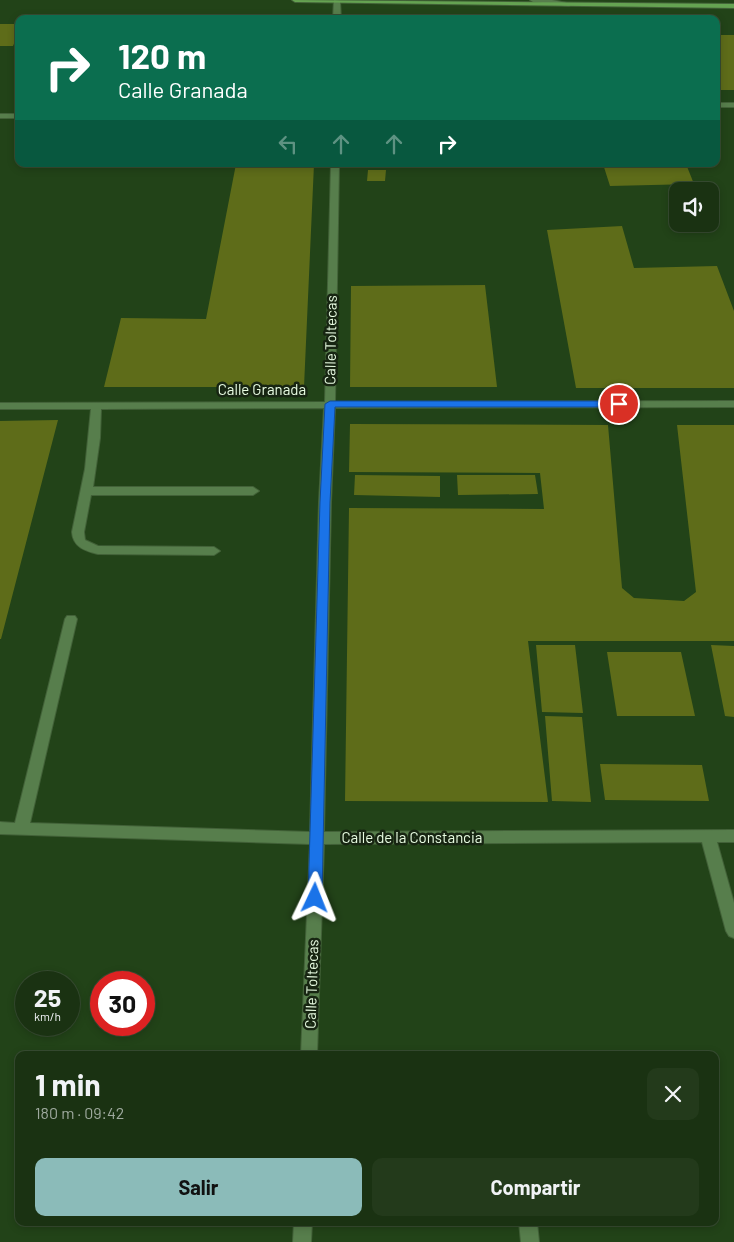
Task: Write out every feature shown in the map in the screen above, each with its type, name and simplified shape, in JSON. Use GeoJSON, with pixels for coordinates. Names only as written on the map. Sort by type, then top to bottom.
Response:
{"type":"FeatureCollection","features":[{"type":"Feature","properties":{"kind":"main road"},"geometry":{"type":"LineString","coordinates":[[295,0],[734,6]]}},
{"type":"Feature","properties":{"kind":"street"},"geometry":{"type":"LineString","coordinates":[[533,0],[569,4]]}},
{"type":"Feature","properties":{"kind":"street"},"geometry":{"type":"LineString","coordinates":[[337,15],[338,1]]}},
{"type":"Feature","properties":{"kind":"street"},"geometry":{"type":"LineString","coordinates":[[720,105],[734,105]]}},
{"type":"Feature","properties":{"kind":"street"},"geometry":{"type":"LineString","coordinates":[[0,116],[15,116]]}},
{"type":"Feature","properties":{"kind":"street","name":"Calle Toltecas"},"geometry":{"type":"LineString","coordinates":[[309,1051],[317,838],[325,502],[330,404],[335,167]]}},
{"type":"Feature","properties":{"kind":"street","name":"Calle Granada"},"geometry":{"type":"LineString","coordinates":[[0,406],[734,404]]}},
{"type":"Feature","properties":{"kind":"street"},"geometry":{"type":"LineString","coordinates":[[96,406],[96,424],[87,491],[78,532],[78,539],[82,545],[90,549],[214,551]]}},
{"type":"Feature","properties":{"kind":"street"},"geometry":{"type":"LineString","coordinates":[[87,491],[253,491]]}},
{"type":"Feature","properties":{"kind":"street"},"geometry":{"type":"LineString","coordinates":[[21,829],[71,618]]}},
{"type":"Feature","properties":{"kind":"street","name":"Calle de la Constancia"},"geometry":{"type":"LineString","coordinates":[[0,828],[317,838],[734,836]]}},
{"type":"Feature","properties":{"kind":"street"},"geometry":{"type":"LineString","coordinates":[[708,836],[734,931]]}},
{"type":"Feature","properties":{"kind":"street"},"geometry":{"type":"LineString","coordinates":[[302,1242],[303,1226]]}},
{"type":"Feature","properties":{"kind":"street"},"geometry":{"type":"LineString","coordinates":[[528,1226],[530,1242]]}},
{"type":"Feature","properties":{"kind":"building"},"geometry":{"type":"Polygon","coordinates":[[[0,24],[15,24],[15,41],[13,46],[0,46],[0,24]]]}},
{"type":"Feature","properties":{"kind":"building"},"geometry":{"type":"Polygon","coordinates":[[[720,35],[734,35],[734,90],[720,90],[720,35]]]}},
{"type":"Feature","properties":{"kind":"building"},"geometry":{"type":"Polygon","coordinates":[[[235,167],[314,167],[304,387],[104,387],[121,318],[206,319],[235,167]]]}},
{"type":"Feature","properties":{"kind":"building"},"geometry":{"type":"Polygon","coordinates":[[[604,167],[687,167],[693,182],[669,182],[669,185],[610,186],[604,167]]]}},
{"type":"Feature","properties":{"kind":"building"},"geometry":{"type":"Polygon","coordinates":[[[368,170],[386,170],[385,181],[367,181],[368,170]]]}},
{"type":"Feature","properties":{"kind":"building"},"geometry":{"type":"Polygon","coordinates":[[[622,226],[634,268],[717,266],[734,311],[734,388],[576,388],[547,230],[622,226]]]}},
{"type":"Feature","properties":{"kind":"building"},"geometry":{"type":"Polygon","coordinates":[[[485,285],[497,387],[350,387],[351,286],[485,285]]]}},
{"type":"Feature","properties":{"kind":"building"},"geometry":{"type":"Polygon","coordinates":[[[58,420],[1,639],[0,639],[0,421],[58,420]]]}},
{"type":"Feature","properties":{"kind":"building"},"geometry":{"type":"Polygon","coordinates":[[[350,424],[608,425],[622,588],[634,598],[684,601],[696,592],[677,425],[734,425],[734,641],[528,641],[548,802],[345,801],[349,508],[544,509],[540,473],[349,472],[350,424]]]}},
{"type":"Feature","properties":{"kind":"building"},"geometry":{"type":"Polygon","coordinates":[[[355,475],[440,476],[440,497],[354,495],[355,475]]]}},
{"type":"Feature","properties":{"kind":"building"},"geometry":{"type":"Polygon","coordinates":[[[457,475],[535,475],[538,494],[458,495],[457,475]]]}},
{"type":"Feature","properties":{"kind":"building"},"geometry":{"type":"Polygon","coordinates":[[[536,645],[575,645],[583,713],[542,712],[536,645]]]}},
{"type":"Feature","properties":{"kind":"building"},"geometry":{"type":"Polygon","coordinates":[[[711,645],[734,646],[734,717],[725,716],[711,645]]]}},
{"type":"Feature","properties":{"kind":"building"},"geometry":{"type":"Polygon","coordinates":[[[607,652],[681,652],[695,716],[617,716],[607,652]]]}},
{"type":"Feature","properties":{"kind":"building"},"geometry":{"type":"Polygon","coordinates":[[[545,716],[582,717],[591,802],[552,801],[545,716]]]}},
{"type":"Feature","properties":{"kind":"building"},"geometry":{"type":"Polygon","coordinates":[[[600,764],[702,765],[709,801],[605,800],[600,764]]]}},
{"type":"Feature","properties":{"kind":"route"},"geometry":{"type":"LineString","coordinates":[[315,898],[325,502],[330,404],[619,404]]}}]}
